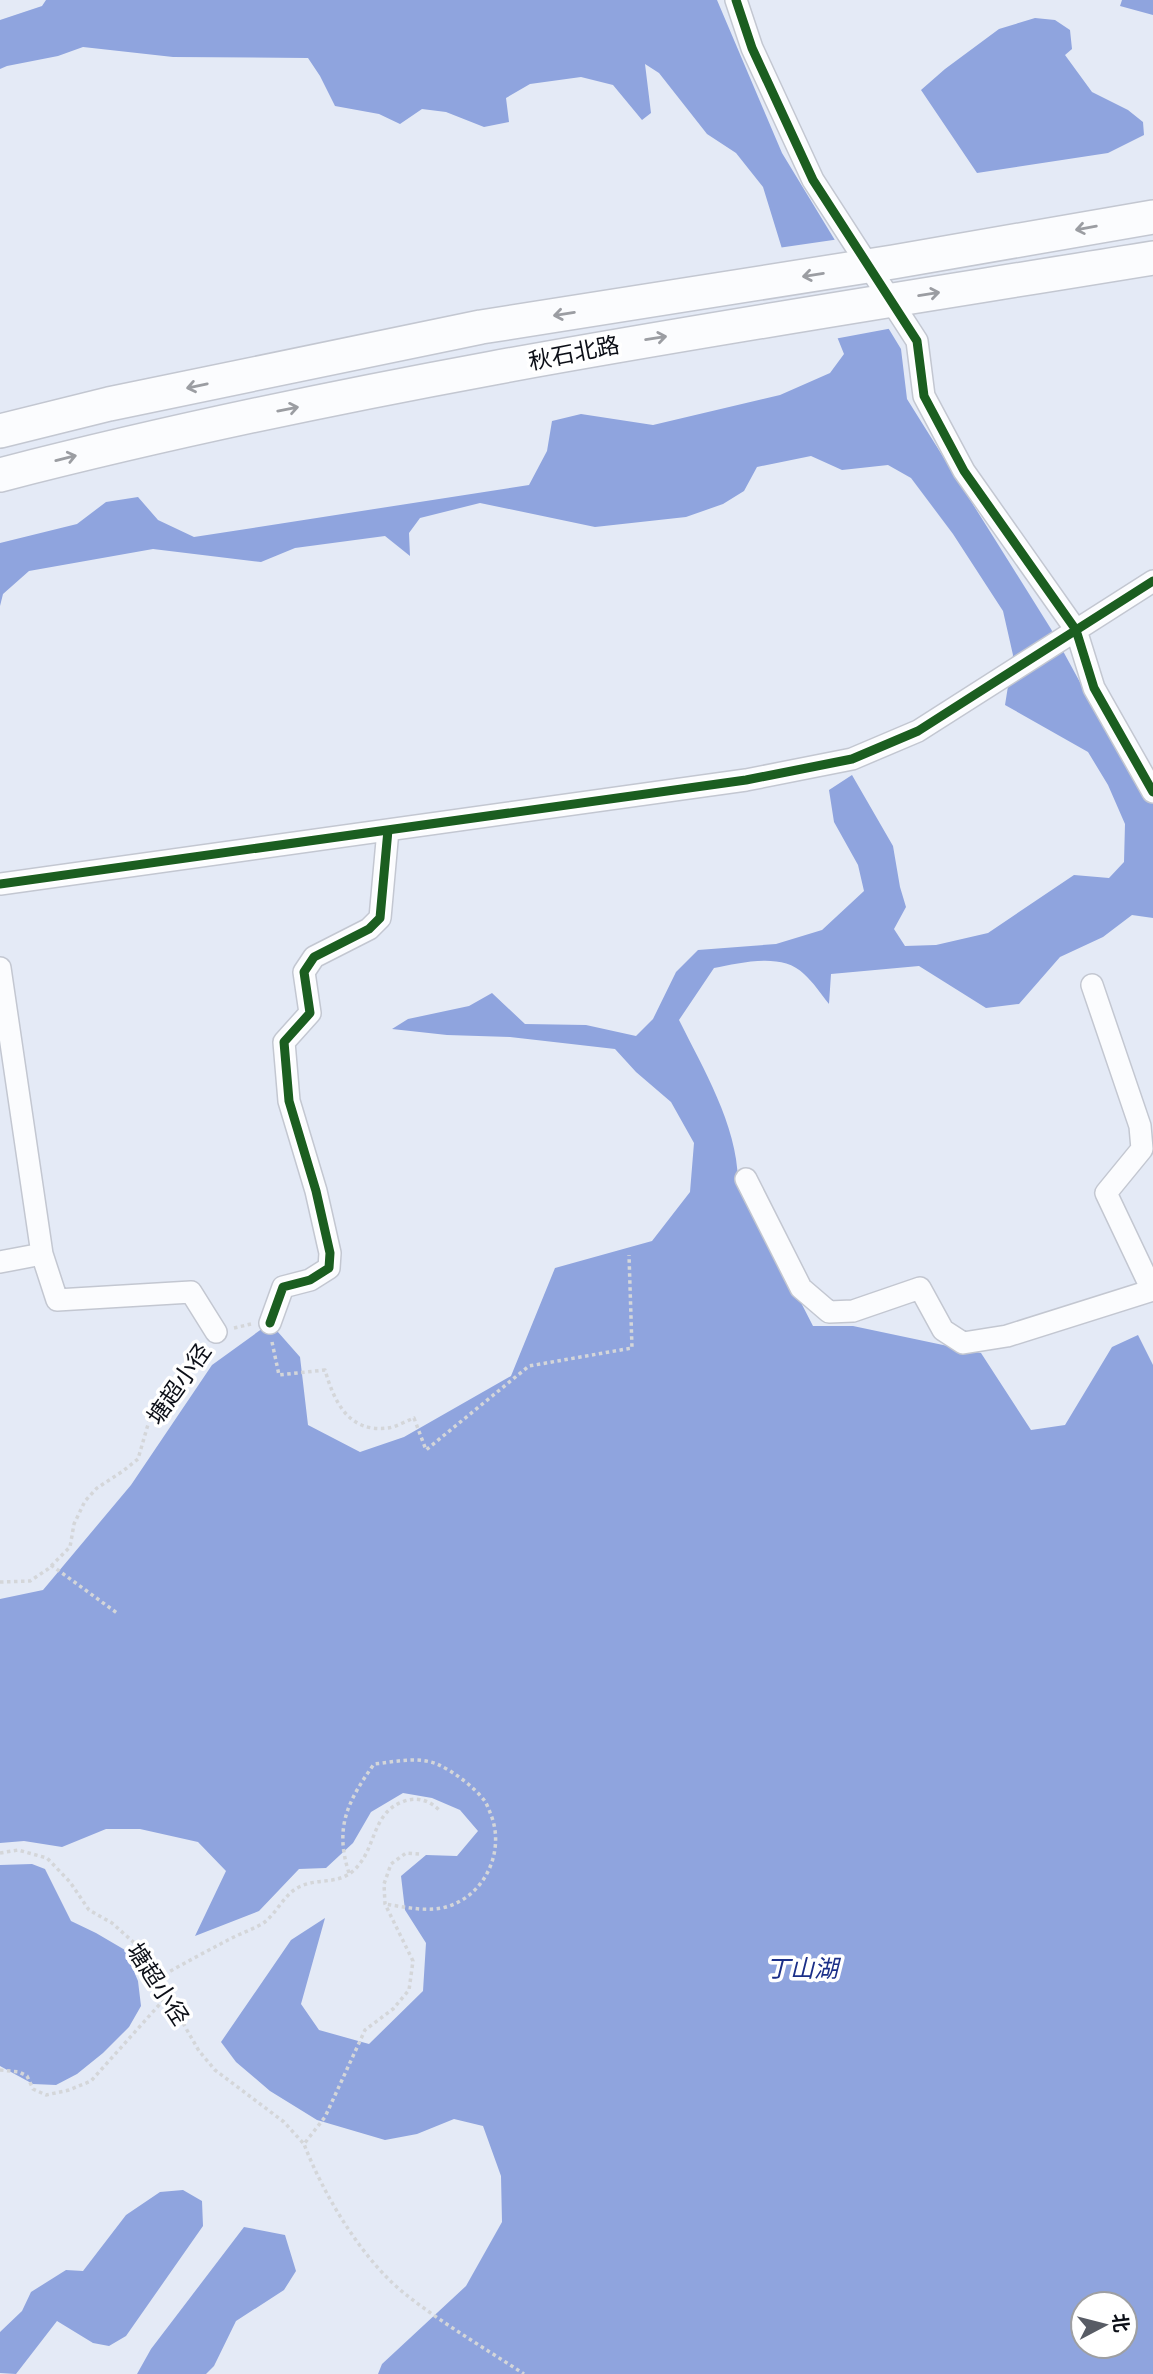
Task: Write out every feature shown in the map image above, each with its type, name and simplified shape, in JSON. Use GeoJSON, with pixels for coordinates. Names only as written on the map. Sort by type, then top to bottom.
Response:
{"type":"FeatureCollection","features":[{"type":"Feature","properties":{"kind":"main road","name":"秋石北路"},"geometry":{"type":"LineString","coordinates":[[0,431],[109,404],[481,327],[893,262],[1153,216]]}},
{"type":"Feature","properties":{"kind":"main road","name":"秋石北路"},"geometry":{"type":"LineString","coordinates":[[0,475],[136,440],[589,349],[1153,258]]}},
{"type":"Feature","properties":{"kind":"street"},"geometry":{"type":"LineString","coordinates":[[736,0],[751,48],[813,180],[917,341],[923,396],[964,471],[1076,630],[1094,688],[1153,792]]}},
{"type":"Feature","properties":{"kind":"street"},"geometry":{"type":"LineString","coordinates":[[0,884],[746,780],[852,759],[918,731],[1153,581]]}},
{"type":"Feature","properties":{"kind":"street"},"geometry":{"type":"LineString","coordinates":[[264,1326],[283,1287],[310,1280],[329,1268],[330,1253],[316,1191],[289,1101],[284,1042],[310,1013],[304,972],[314,957],[369,929],[380,918],[388,830]]}},
{"type":"Feature","properties":{"kind":"street"},"geometry":{"type":"LineString","coordinates":[[0,968],[42,1254],[57,1300],[191,1292],[216,1332]]}},
{"type":"Feature","properties":{"kind":"street"},"geometry":{"type":"LineString","coordinates":[[746,1179],[801,1288],[829,1312],[853,1311],[920,1288],[943,1330],[963,1343],[1007,1336],[1153,1290],[1106,1193],[1142,1149],[1140,1126],[1092,985]]}},
{"type":"Feature","properties":{"kind":"street"},"geometry":{"type":"LineString","coordinates":[[0,1262],[42,1254]]}},
{"type":"Feature","properties":{"kind":"path"},"geometry":{"type":"LineString","coordinates":[[264,1326],[279,1375],[325,1370],[334,1398],[347,1417],[366,1426],[388,1428],[414,1418],[426,1450],[529,1366],[632,1348],[629,1255]]}},
{"type":"Feature","properties":{"kind":"path"},"geometry":{"type":"LineString","coordinates":[[51,1565],[117,1614]]}},
{"type":"Feature","properties":{"kind":"path"},"geometry":{"type":"LineString","coordinates":[[349,1873],[344,1833],[345,1813],[355,1791],[374,1764],[415,1759],[438,1765],[485,1801],[496,1828],[495,1857],[485,1878],[466,1899],[446,1907],[385,1905]]}},
{"type":"Feature","properties":{"kind":"path"},"geometry":{"type":"LineString","coordinates":[[158,1978],[264,1923],[298,1887],[315,1882],[334,1882],[349,1873],[361,1862],[384,1815],[400,1802],[418,1799],[434,1804],[440,1811]]}},
{"type":"Feature","properties":{"kind":"path"},"geometry":{"type":"LineString","coordinates":[[304,2144],[325,2118],[365,2030],[393,2009],[408,1990],[413,1961],[385,1905],[384,1884],[391,1864],[406,1853],[419,1854]]}},
{"type":"Feature","properties":{"kind":"path"},"geometry":{"type":"LineString","coordinates":[[0,2070],[19,2072],[27,2076],[33,2089],[46,2095],[91,2081],[168,1995]]}},
{"type":"Feature","properties":{"kind":"water","name":"丁山湖"},"geometry":{"type":"Polygon","coordinates":[[[46,0],[717,0],[782,153],[901,349],[907,399],[1051,629],[1106,730],[1153,790],[1153,918],[1132,915],[1103,937],[1060,957],[1019,1004],[986,1008],[919,966],[831,974],[829,1004],[811,981],[795,967],[761,961],[714,968],[679,1020],[725,1118],[732,1139],[738,1180],[813,1326],[853,1326],[981,1353],[1031,1430],[1065,1425],[1112,1347],[1138,1335],[1153,1365],[1153,2374],[378,2374],[382,2364],[466,2286],[502,2222],[501,2176],[483,2126],[454,2119],[417,2134],[385,2140],[317,2120],[270,2091],[236,2062],[221,2042],[291,1940],[325,1918],[301,2004],[319,2030],[369,2044],[423,1991],[426,1943],[405,1910],[401,1876],[426,1855],[457,1856],[478,1831],[460,1810],[432,1798],[403,1793],[371,1812],[353,1843],[326,1868],[299,1869],[259,1911],[195,1936],[226,1871],[198,1842],[140,1829],[106,1829],[62,1847],[24,1841],[0,1843],[0,1599],[43,1590],[131,1485],[212,1365],[270,1323],[300,1357],[308,1425],[360,1452],[404,1437],[511,1376],[555,1268],[652,1241],[690,1192],[694,1143],[671,1102],[636,1072],[615,1049],[510,1037],[447,1035],[392,1029],[408,1019],[469,1006],[492,993],[525,1024],[586,1025],[636,1036],[653,1019],[676,972],[698,950],[776,944],[822,930],[864,891],[858,865],[834,822],[829,790],[852,775],[893,846],[906,907],[894,929],[905,946],[936,945],[988,933],[1074,875],[1109,878],[1124,862],[1125,824],[1108,785],[1088,752],[1005,705],[1013,655],[1003,611],[953,534],[911,478],[888,465],[842,470],[811,456],[757,467],[744,491],[723,504],[686,517],[595,527],[480,503],[420,518],[409,533],[410,556],[385,536],[295,548],[261,562],[153,549],[29,571],[3,594],[0,606],[0,543],[77,524],[106,502],[138,497],[158,520],[194,537],[529,485],[547,451],[552,421],[581,414],[653,425],[780,395],[830,373],[844,354],[819,292],[783,252],[763,187],[736,153],[707,134],[659,73],[645,64],[651,113],[642,120],[613,85],[581,77],[530,84],[506,98],[509,122],[484,127],[446,112],[422,109],[400,124],[379,114],[335,106],[308,58],[173,57],[83,47],[58,56],[0,69],[0,20],[42,6],[46,0]]]}},
{"type":"Feature","properties":{"kind":"water"},"geometry":{"type":"Polygon","coordinates":[[[1122,0],[1153,0],[1153,15],[1120,6],[1122,0]]]}},
{"type":"Feature","properties":{"kind":"water"},"geometry":{"type":"Polygon","coordinates":[[[1035,18],[1055,20],[1070,30],[1072,49],[1065,55],[1092,92],[1128,110],[1143,122],[1144,135],[1108,153],[977,173],[921,90],[999,29],[1035,18]]]}},
{"type":"Feature","properties":{"kind":"water"},"geometry":{"type":"Polygon","coordinates":[[[32,1864],[45,1869],[71,1921],[125,1950],[138,1981],[141,2006],[129,2027],[103,2053],[77,2074],[56,2085],[33,2084],[0,2066],[0,1865],[32,1864]]]}},
{"type":"Feature","properties":{"kind":"water"},"geometry":{"type":"Polygon","coordinates":[[[183,2190],[202,2201],[203,2226],[126,2336],[109,2346],[93,2343],[57,2321],[16,2374],[0,2373],[0,2332],[22,2311],[31,2292],[66,2270],[83,2271],[126,2215],[160,2192],[183,2190]]]}},
{"type":"Feature","properties":{"kind":"water"},"geometry":{"type":"Polygon","coordinates":[[[244,2227],[285,2235],[296,2271],[284,2290],[236,2321],[214,2366],[206,2374],[137,2374],[151,2349],[244,2227]]]}},
{"type":"Feature","properties":{"kind":"pier"},"geometry":{"type":"Polygon","coordinates":[[[840,239],[893,328],[834,339],[816,294],[780,254],[778,248],[840,239]]]}},
{"type":"Feature","properties":{"kind":"cycle path"},"geometry":{"type":"LineString","coordinates":[[736,0],[752,48],[813,180],[917,341],[924,396],[964,471],[1076,630],[1094,688],[1153,792]]}},
{"type":"Feature","properties":{"kind":"cycle path"},"geometry":{"type":"LineString","coordinates":[[0,884],[746,780],[852,759],[918,731],[1153,581]]}},
{"type":"Feature","properties":{"kind":"cycle path"},"geometry":{"type":"LineString","coordinates":[[270,1323],[283,1287],[310,1280],[329,1268],[330,1253],[316,1191],[289,1101],[284,1042],[310,1013],[304,972],[314,957],[369,929],[380,918],[388,830]]}}]}
